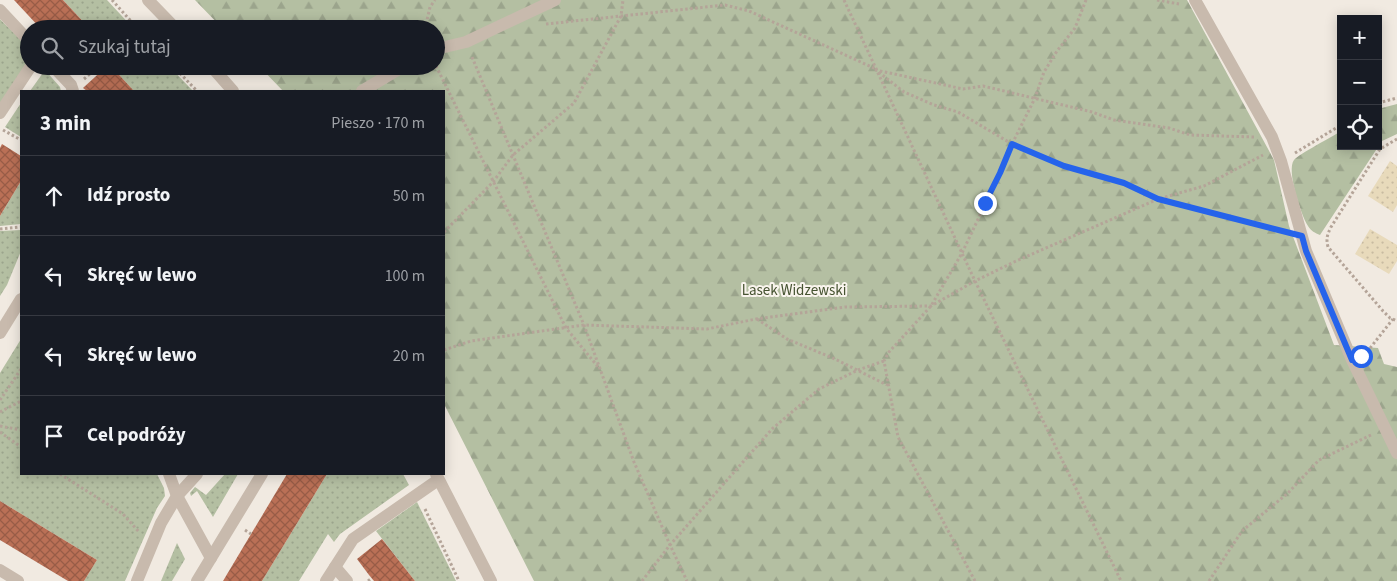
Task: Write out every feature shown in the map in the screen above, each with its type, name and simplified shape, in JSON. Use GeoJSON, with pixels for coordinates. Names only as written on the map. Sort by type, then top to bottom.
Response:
{"type":"FeatureCollection","features":[{"type":"Feature","properties":{"kind":"street"},"geometry":{"type":"LineString","coordinates":[[148,0],[167,20]]}},
{"type":"Feature","properties":{"kind":"street"},"geometry":{"type":"LineString","coordinates":[[445,48],[466,42],[555,0]]}},
{"type":"Feature","properties":{"kind":"street"},"geometry":{"type":"LineString","coordinates":[[1195,0],[1274,142],[1282,161],[1306,251],[1352,360],[1397,453]]}},
{"type":"Feature","properties":{"kind":"street"},"geometry":{"type":"LineString","coordinates":[[0,10],[20,31]]}},
{"type":"Feature","properties":{"kind":"street"},"geometry":{"type":"LineString","coordinates":[[0,113],[26,75]]}},
{"type":"Feature","properties":{"kind":"street"},"geometry":{"type":"LineString","coordinates":[[62,75],[71,85],[73,90]]}},
{"type":"Feature","properties":{"kind":"street"},"geometry":{"type":"LineString","coordinates":[[219,75],[232,90]]}},
{"type":"Feature","properties":{"kind":"street"},"geometry":{"type":"LineString","coordinates":[[364,90],[389,75]]}},
{"type":"Feature","properties":{"kind":"street"},"geometry":{"type":"LineString","coordinates":[[0,333],[20,301]]}},
{"type":"Feature","properties":{"kind":"street"},"geometry":{"type":"LineString","coordinates":[[169,475],[177,496],[212,558]]}},
{"type":"Feature","properties":{"kind":"street"},"geometry":{"type":"LineString","coordinates":[[137,581],[161,523],[177,496],[196,475]]}},
{"type":"Feature","properties":{"kind":"street"},"geometry":{"type":"LineString","coordinates":[[198,581],[261,475]]}},
{"type":"Feature","properties":{"kind":"street"},"geometry":{"type":"LineString","coordinates":[[326,581],[353,539],[437,477],[491,581]]}},
{"type":"Feature","properties":{"kind":"street"},"geometry":{"type":"LineString","coordinates":[[335,567],[347,581]]}},
{"type":"Feature","properties":{"kind":"street"},"geometry":{"type":"LineString","coordinates":[[0,570],[18,581]]}},
{"type":"Feature","properties":{"kind":"path"},"geometry":{"type":"LineString","coordinates":[[112,0],[130,20]]}},
{"type":"Feature","properties":{"kind":"path"},"geometry":{"type":"LineString","coordinates":[[427,20],[430,7],[435,0]]}},
{"type":"Feature","properties":{"kind":"path"},"geometry":{"type":"LineString","coordinates":[[445,231],[493,182],[513,155],[574,103],[621,16],[623,0]]}},
{"type":"Feature","properties":{"kind":"path"},"geometry":{"type":"LineString","coordinates":[[844,0],[962,254],[1121,581]]}},
{"type":"Feature","properties":{"kind":"path"},"geometry":{"type":"LineString","coordinates":[[974,581],[898,437],[884,361],[889,352],[931,306],[962,254],[1034,98],[1044,72],[1075,28],[1086,0]]}},
{"type":"Feature","properties":{"kind":"path"},"geometry":{"type":"LineString","coordinates":[[542,24],[725,5],[749,11],[876,70],[963,89],[983,86],[1092,112],[1114,120],[1169,128],[1190,136],[1274,142]]}},
{"type":"Feature","properties":{"kind":"path"},"geometry":{"type":"LineString","coordinates":[[466,42],[584,325],[634,462],[687,581]]}},
{"type":"Feature","properties":{"kind":"path"},"geometry":{"type":"LineString","coordinates":[[876,70],[904,92],[934,105],[958,112],[1012,144],[1064,166],[1124,183],[1158,199],[1302,236]]}},
{"type":"Feature","properties":{"kind":"path"},"geometry":{"type":"LineString","coordinates":[[182,75],[196,90]]}},
{"type":"Feature","properties":{"kind":"path"},"geometry":{"type":"LineString","coordinates":[[440,75],[566,328],[601,371]]}},
{"type":"Feature","properties":{"kind":"path"},"geometry":{"type":"LineString","coordinates":[[1382,102],[1397,98]]}},
{"type":"Feature","properties":{"kind":"path"},"geometry":{"type":"LineString","coordinates":[[1282,161],[1337,127]]}},
{"type":"Feature","properties":{"kind":"path"},"geometry":{"type":"LineString","coordinates":[[1,128],[20,139]]}},
{"type":"Feature","properties":{"kind":"path"},"geometry":{"type":"LineString","coordinates":[[1352,360],[1365,354],[1395,320],[1384,311],[1328,247],[1327,235],[1380,149],[1397,140]]}},
{"type":"Feature","properties":{"kind":"path"},"geometry":{"type":"LineString","coordinates":[[445,350],[472,341],[584,325],[707,329],[756,319],[845,307],[931,306],[975,281],[1158,199],[1204,186],[1274,142]]}},
{"type":"Feature","properties":{"kind":"path"},"geometry":{"type":"LineString","coordinates":[[0,229],[20,227]]}},
{"type":"Feature","properties":{"kind":"path"},"geometry":{"type":"LineString","coordinates":[[756,319],[787,339],[888,385]]}},
{"type":"Feature","properties":{"kind":"path"},"geometry":{"type":"LineString","coordinates":[[642,581],[670,545],[772,429],[819,389],[858,370],[884,361]]}},
{"type":"Feature","properties":{"kind":"path"},"geometry":{"type":"LineString","coordinates":[[0,400],[20,370]]}},
{"type":"Feature","properties":{"kind":"path"},"geometry":{"type":"LineString","coordinates":[[0,412],[20,401]]}},
{"type":"Feature","properties":{"kind":"path"},"geometry":{"type":"LineString","coordinates":[[0,426],[20,430]]}},
{"type":"Feature","properties":{"kind":"path"},"geometry":{"type":"LineString","coordinates":[[1209,581],[1242,531],[1288,493],[1320,460],[1385,428]]}},
{"type":"Feature","properties":{"kind":"path"},"geometry":{"type":"LineString","coordinates":[[0,432],[20,446]]}},
{"type":"Feature","properties":{"kind":"path"},"geometry":{"type":"LineString","coordinates":[[62,475],[123,514],[142,536]]}},
{"type":"Feature","properties":{"kind":"path"},"geometry":{"type":"LineString","coordinates":[[429,517],[459,581]]}},
{"type":"Feature","properties":{"kind":"green space"},"geometry":{"type":"Polygon","coordinates":[[[63,0],[107,0],[126,20],[82,20],[63,0]]]}},
{"type":"Feature","properties":{"kind":"green space","name":"Lasek Widzewski"},"geometry":{"type":"Polygon","coordinates":[[[195,0],[1187,0],[1274,160],[1289,226],[1334,345],[1378,348],[1384,364],[1397,367],[1397,581],[534,581],[445,406],[445,90],[282,90],[268,75],[445,75],[445,20],[214,20],[195,0]]]}},
{"type":"Feature","properties":{"kind":"green space"},"geometry":{"type":"Polygon","coordinates":[[[0,19],[20,38],[20,75],[0,104],[0,19]]]}},
{"type":"Feature","properties":{"kind":"green space"},"geometry":{"type":"Polygon","coordinates":[[[41,75],[49,75],[61,90],[31,90],[41,75]]]}},
{"type":"Feature","properties":{"kind":"green space"},"geometry":{"type":"Polygon","coordinates":[[[119,75],[178,75],[192,90],[133,90],[119,75]]]}},
{"type":"Feature","properties":{"kind":"green space"},"geometry":{"type":"Polygon","coordinates":[[[20,104],[20,136],[5,127],[20,104]]]}},
{"type":"Feature","properties":{"kind":"green space"},"geometry":{"type":"Polygon","coordinates":[[[1397,104],[1397,134],[1382,141],[1382,108],[1397,104]]]}},
{"type":"Feature","properties":{"kind":"green space"},"geometry":{"type":"Polygon","coordinates":[[[1337,133],[1337,150],[1376,150],[1320,235],[1309,228],[1295,193],[1292,165],[1294,160],[1337,133]]]}},
{"type":"Feature","properties":{"kind":"green space"},"geometry":{"type":"Polygon","coordinates":[[[20,183],[20,224],[0,226],[0,216],[20,183]]]}},
{"type":"Feature","properties":{"kind":"green space"},"geometry":{"type":"Polygon","coordinates":[[[20,230],[20,253],[7,285],[0,296],[0,231],[20,230]]]}},
{"type":"Feature","properties":{"kind":"green space"},"geometry":{"type":"Polygon","coordinates":[[[20,341],[20,475],[158,475],[164,488],[165,496],[157,508],[125,581],[84,581],[97,560],[0,501],[0,373],[20,341]]]}},
{"type":"Feature","properties":{"kind":"green space"},"geometry":{"type":"Polygon","coordinates":[[[224,475],[237,475],[213,517],[197,491],[191,496],[190,493],[195,487],[206,495],[224,475]]]}},
{"type":"Feature","properties":{"kind":"green space"},"geometry":{"type":"Polygon","coordinates":[[[326,475],[404,475],[409,485],[340,534],[334,542],[328,534],[299,581],[262,581],[326,475]]]}},
{"type":"Feature","properties":{"kind":"green space"},"geometry":{"type":"Polygon","coordinates":[[[417,502],[456,581],[415,581],[376,531],[417,502]]]}},
{"type":"Feature","properties":{"kind":"green space"},"geometry":{"type":"Polygon","coordinates":[[[177,543],[185,559],[172,581],[161,581],[177,543]]]}},
{"type":"Feature","properties":{"kind":"sand"},"geometry":{"type":"Polygon","coordinates":[[[1390,161],[1397,166],[1397,205],[1393,212],[1368,196],[1390,161]]]}},
{"type":"Feature","properties":{"kind":"sand"},"geometry":{"type":"Polygon","coordinates":[[[1370,229],[1397,245],[1397,261],[1389,274],[1355,254],[1370,229]]]}},
{"type":"Feature","properties":{"kind":"building"},"geometry":{"type":"Polygon","coordinates":[[[14,0],[63,0],[82,20],[33,20],[14,0]]]}},
{"type":"Feature","properties":{"kind":"building"},"geometry":{"type":"Polygon","coordinates":[[[97,75],[119,75],[133,90],[86,90],[83,88],[97,75]]]}},
{"type":"Feature","properties":{"kind":"building"},"geometry":{"type":"Polygon","coordinates":[[[2,144],[20,155],[20,183],[0,216],[0,148],[2,144]]]}},
{"type":"Feature","properties":{"kind":"building"},"geometry":{"type":"Polygon","coordinates":[[[286,475],[326,475],[262,581],[223,581],[286,475]]]}},
{"type":"Feature","properties":{"kind":"building"},"geometry":{"type":"Polygon","coordinates":[[[0,501],[97,560],[84,581],[68,581],[0,540],[0,501]]]}},
{"type":"Feature","properties":{"kind":"building"},"geometry":{"type":"Polygon","coordinates":[[[382,539],[415,581],[374,581],[369,575],[357,559],[382,539]]]}},
{"type":"Feature","properties":{"kind":"route"},"geometry":{"type":"LineString","coordinates":[[985,203],[1012,144],[1064,166],[1124,183],[1158,199],[1302,236],[1306,251],[1352,360],[1361,356]]}}]}
